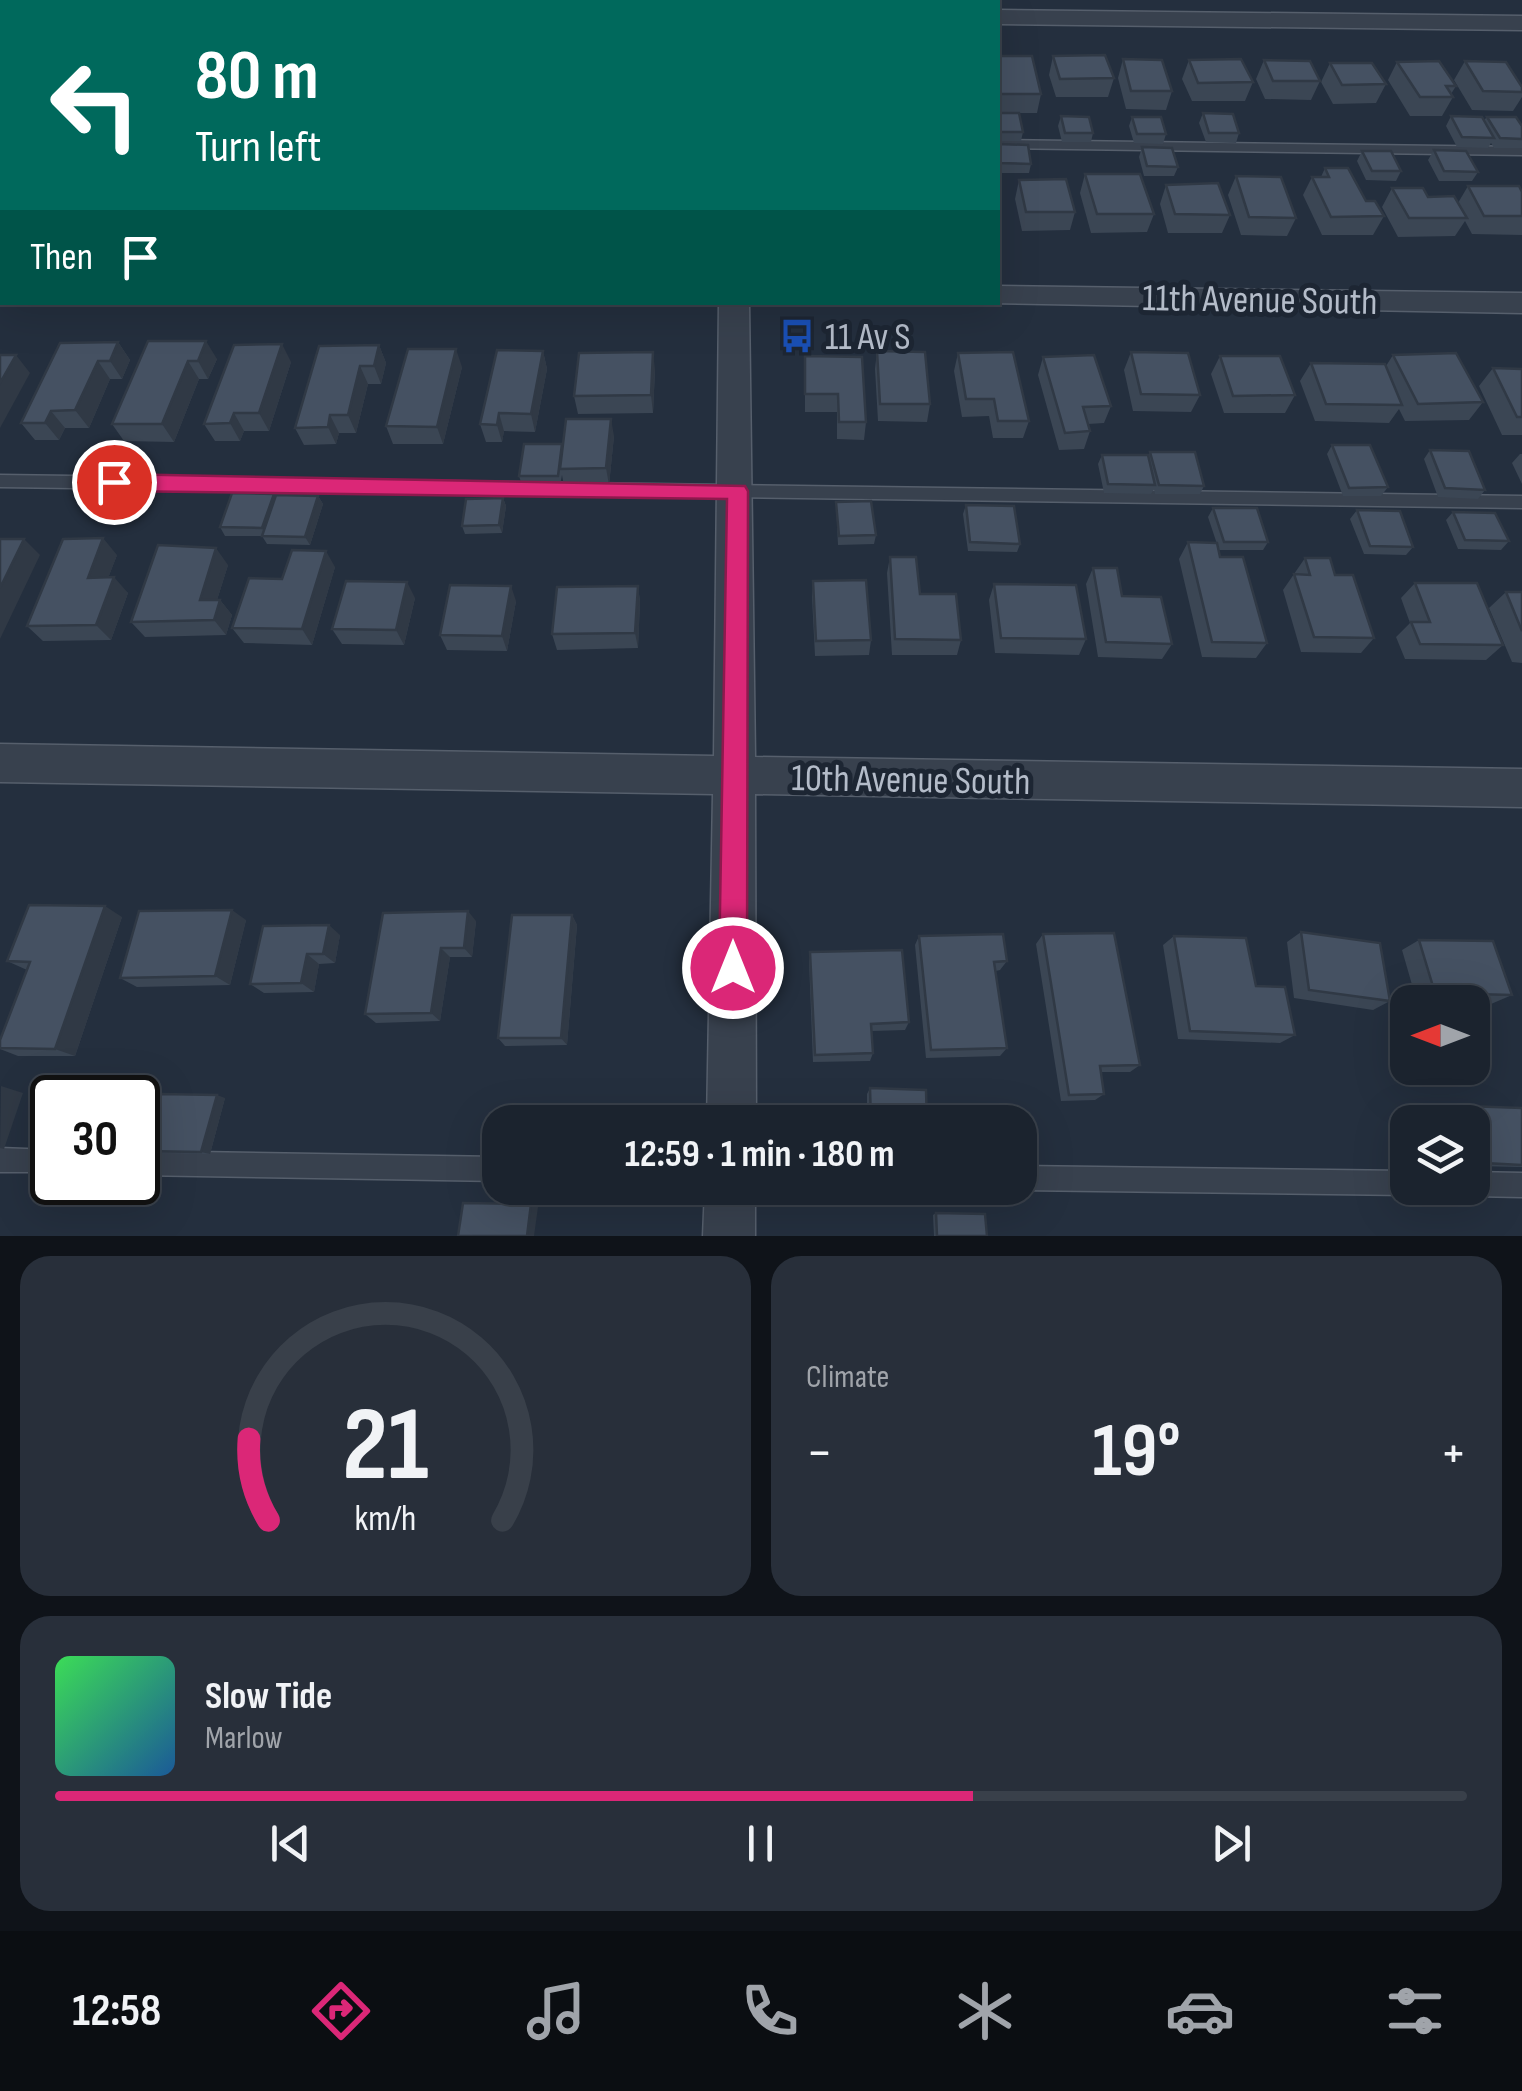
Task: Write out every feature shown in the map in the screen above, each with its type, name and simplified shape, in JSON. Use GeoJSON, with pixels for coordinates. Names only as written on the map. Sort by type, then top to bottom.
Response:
{"type":"FeatureCollection","features":[{"type":"Feature","properties":{"kind":"street"},"geometry":{"type":"LineString","coordinates":[[1000,17],[1522,23]]}},
{"type":"Feature","properties":{"kind":"street","name":"11th Avenue South"},"geometry":{"type":"LineString","coordinates":[[1000,296],[1522,303]]}},
{"type":"Feature","properties":{"kind":"street"},"geometry":{"type":"LineString","coordinates":[[731,1105],[737,491],[734,305]]}},
{"type":"Feature","properties":{"kind":"street","name":"10th Avenue South"},"geometry":{"type":"LineString","coordinates":[[0,763],[1522,788]]}},
{"type":"Feature","properties":{"kind":"street"},"geometry":{"type":"LineString","coordinates":[[729,1236],[730,1205]]}},
{"type":"Feature","properties":{"kind":"lane"},"geometry":{"type":"LineString","coordinates":[[1000,144],[1522,151]]}},
{"type":"Feature","properties":{"kind":"lane"},"geometry":{"type":"LineString","coordinates":[[0,481],[1522,502]]}},
{"type":"Feature","properties":{"kind":"lane"},"geometry":{"type":"LineString","coordinates":[[0,1160],[30,1161]]}},
{"type":"Feature","properties":{"kind":"lane"},"geometry":{"type":"LineString","coordinates":[[160,1163],[482,1169]]}},
{"type":"Feature","properties":{"kind":"lane"},"geometry":{"type":"LineString","coordinates":[[1037,1178],[1390,1184]]}},
{"type":"Feature","properties":{"kind":"lane"},"geometry":{"type":"LineString","coordinates":[[1490,1184],[1522,1185]]}},
{"type":"Feature","properties":{"kind":"building"},"geometry":{"type":"Polygon","coordinates":[[[1105,55],[1114,78],[1060,79],[1053,56],[1105,55]]]}},
{"type":"Feature","properties":{"kind":"building"},"geometry":{"type":"Polygon","coordinates":[[[1000,56],[1032,56],[1041,94],[1000,94],[1000,56]]]}},
{"type":"Feature","properties":{"kind":"building"},"geometry":{"type":"Polygon","coordinates":[[[1123,59],[1162,60],[1172,91],[1131,91],[1123,59]]]}},
{"type":"Feature","properties":{"kind":"building"},"geometry":{"type":"Polygon","coordinates":[[[1241,59],[1253,82],[1198,83],[1189,60],[1241,59]]]}},
{"type":"Feature","properties":{"kind":"building"},"geometry":{"type":"Polygon","coordinates":[[[1264,60],[1310,61],[1320,81],[1273,81],[1264,60]]]}},
{"type":"Feature","properties":{"kind":"building"},"geometry":{"type":"Polygon","coordinates":[[[1439,61],[1456,86],[1446,86],[1453,97],[1420,97],[1397,62],[1439,61]]]}},
{"type":"Feature","properties":{"kind":"building"},"geometry":{"type":"Polygon","coordinates":[[[1465,61],[1506,62],[1522,92],[1483,91],[1465,61]]]}},
{"type":"Feature","properties":{"kind":"building"},"geometry":{"type":"Polygon","coordinates":[[[1330,63],[1372,63],[1386,84],[1342,85],[1330,63]]]}},
{"type":"Feature","properties":{"kind":"building"},"geometry":{"type":"Polygon","coordinates":[[[1000,113],[1019,113],[1023,132],[1000,132],[1000,113]]]}},
{"type":"Feature","properties":{"kind":"building"},"geometry":{"type":"Polygon","coordinates":[[[1203,113],[1233,114],[1239,133],[1209,133],[1203,113]]]}},
{"type":"Feature","properties":{"kind":"building"},"geometry":{"type":"Polygon","coordinates":[[[1061,116],[1089,117],[1093,133],[1065,133],[1061,116]]]}},
{"type":"Feature","properties":{"kind":"building"},"geometry":{"type":"Polygon","coordinates":[[[1451,116],[1482,117],[1494,138],[1462,137],[1451,116]]]}},
{"type":"Feature","properties":{"kind":"building"},"geometry":{"type":"Polygon","coordinates":[[[1132,117],[1161,117],[1166,134],[1137,134],[1132,117]]]}},
{"type":"Feature","properties":{"kind":"building"},"geometry":{"type":"Polygon","coordinates":[[[1487,117],[1516,117],[1522,126],[1522,139],[1500,138],[1487,117]]]}},
{"type":"Feature","properties":{"kind":"building"},"geometry":{"type":"Polygon","coordinates":[[[1000,144],[1028,145],[1031,164],[1000,163],[1000,144]]]}},
{"type":"Feature","properties":{"kind":"building"},"geometry":{"type":"Polygon","coordinates":[[[1142,147],[1172,148],[1178,167],[1147,166],[1142,147]]]}},
{"type":"Feature","properties":{"kind":"building"},"geometry":{"type":"Polygon","coordinates":[[[1434,150],[1466,151],[1478,172],[1444,171],[1434,150]]]}},
{"type":"Feature","properties":{"kind":"building"},"geometry":{"type":"Polygon","coordinates":[[[1362,151],[1391,151],[1401,171],[1372,171],[1362,151]]]}},
{"type":"Feature","properties":{"kind":"building"},"geometry":{"type":"Polygon","coordinates":[[[1325,168],[1348,168],[1366,201],[1375,201],[1384,216],[1331,217],[1312,177],[1329,177],[1325,168]]]}},
{"type":"Feature","properties":{"kind":"building"},"geometry":{"type":"Polygon","coordinates":[[[1085,174],[1140,174],[1154,214],[1097,214],[1085,174]]]}},
{"type":"Feature","properties":{"kind":"building"},"geometry":{"type":"Polygon","coordinates":[[[1236,176],[1281,177],[1296,218],[1249,217],[1236,176]]]}},
{"type":"Feature","properties":{"kind":"building"},"geometry":{"type":"Polygon","coordinates":[[[1066,179],[1075,212],[1026,212],[1019,180],[1066,179]]]}},
{"type":"Feature","properties":{"kind":"building"},"geometry":{"type":"Polygon","coordinates":[[[1218,183],[1230,215],[1175,214],[1166,185],[1218,183]]]}},
{"type":"Feature","properties":{"kind":"building"},"geometry":{"type":"Polygon","coordinates":[[[1468,186],[1519,186],[1522,216],[1484,216],[1468,186]]]}},
{"type":"Feature","properties":{"kind":"building"},"geometry":{"type":"Polygon","coordinates":[[[1392,188],[1423,188],[1428,197],[1454,196],[1467,218],[1409,218],[1392,188]]]}},
{"type":"Feature","properties":{"kind":"building"},"geometry":{"type":"Polygon","coordinates":[[[148,341],[206,341],[198,361],[188,361],[162,424],[112,424],[148,341]]]}},
{"type":"Feature","properties":{"kind":"building"},"geometry":{"type":"Polygon","coordinates":[[[118,342],[110,361],[98,361],[75,410],[51,411],[45,423],[21,423],[60,343],[118,342]]]}},
{"type":"Feature","properties":{"kind":"building"},"geometry":{"type":"Polygon","coordinates":[[[282,344],[259,413],[234,413],[230,423],[204,424],[234,345],[282,344]]]}},
{"type":"Feature","properties":{"kind":"building"},"geometry":{"type":"Polygon","coordinates":[[[379,345],[374,366],[360,366],[348,415],[330,415],[328,427],[295,428],[319,346],[379,345]]]}},
{"type":"Feature","properties":{"kind":"building"},"geometry":{"type":"Polygon","coordinates":[[[408,349],[456,349],[437,427],[386,426],[408,349]]]}},
{"type":"Feature","properties":{"kind":"building"},"geometry":{"type":"Polygon","coordinates":[[[497,350],[543,351],[531,414],[499,413],[497,425],[480,424],[497,350]]]}},
{"type":"Feature","properties":{"kind":"building"},"geometry":{"type":"Polygon","coordinates":[[[877,351],[925,352],[930,404],[880,404],[877,351]]]}},
{"type":"Feature","properties":{"kind":"building"},"geometry":{"type":"Polygon","coordinates":[[[653,352],[651,395],[574,396],[579,353],[653,352]]]}},
{"type":"Feature","properties":{"kind":"building"},"geometry":{"type":"Polygon","coordinates":[[[1013,352],[1029,421],[998,421],[994,399],[966,399],[958,353],[1013,352]]]}},
{"type":"Feature","properties":{"kind":"building"},"geometry":{"type":"Polygon","coordinates":[[[1131,352],[1188,353],[1200,395],[1141,394],[1131,352]]]}},
{"type":"Feature","properties":{"kind":"building"},"geometry":{"type":"Polygon","coordinates":[[[1456,353],[1483,402],[1418,404],[1393,355],[1456,353]]]}},
{"type":"Feature","properties":{"kind":"building"},"geometry":{"type":"Polygon","coordinates":[[[0,355],[16,355],[0,383],[0,355]]]}},
{"type":"Feature","properties":{"kind":"building"},"geometry":{"type":"Polygon","coordinates":[[[1094,355],[1111,406],[1083,407],[1090,431],[1065,433],[1043,357],[1094,355]]]}},
{"type":"Feature","properties":{"kind":"building"},"geometry":{"type":"Polygon","coordinates":[[[805,356],[862,357],[866,422],[839,422],[838,394],[805,394],[805,356]]]}},
{"type":"Feature","properties":{"kind":"building"},"geometry":{"type":"Polygon","coordinates":[[[1220,356],[1280,356],[1295,395],[1233,396],[1220,356]]]}},
{"type":"Feature","properties":{"kind":"building"},"geometry":{"type":"Polygon","coordinates":[[[1311,363],[1385,364],[1402,405],[1326,404],[1311,363]]]}},
{"type":"Feature","properties":{"kind":"building"},"geometry":{"type":"Polygon","coordinates":[[[1493,368],[1522,369],[1522,417],[1517,417],[1493,368]]]}},
{"type":"Feature","properties":{"kind":"building"},"geometry":{"type":"Polygon","coordinates":[[[566,419],[611,419],[606,468],[560,469],[566,419]]]}},
{"type":"Feature","properties":{"kind":"building"},"geometry":{"type":"Polygon","coordinates":[[[524,444],[562,444],[558,476],[519,476],[524,444]]]}},
{"type":"Feature","properties":{"kind":"building"},"geometry":{"type":"Polygon","coordinates":[[[1332,445],[1370,445],[1388,487],[1349,488],[1332,445]]]}},
{"type":"Feature","properties":{"kind":"building"},"geometry":{"type":"Polygon","coordinates":[[[1430,450],[1469,451],[1485,490],[1445,488],[1430,450]]]}},
{"type":"Feature","properties":{"kind":"building"},"geometry":{"type":"Polygon","coordinates":[[[1150,452],[1195,452],[1204,486],[1159,485],[1150,452]]]}},
{"type":"Feature","properties":{"kind":"building"},"geometry":{"type":"Polygon","coordinates":[[[1102,455],[1148,455],[1155,485],[1108,484],[1102,455]]]}},
{"type":"Feature","properties":{"kind":"building"},"geometry":{"type":"Polygon","coordinates":[[[232,493],[274,494],[262,528],[220,527],[232,493]]]}},
{"type":"Feature","properties":{"kind":"building"},"geometry":{"type":"Polygon","coordinates":[[[276,495],[318,496],[305,537],[262,536],[276,495]]]}},
{"type":"Feature","properties":{"kind":"building"},"geometry":{"type":"Polygon","coordinates":[[[503,498],[499,525],[462,526],[466,499],[503,498]]]}},
{"type":"Feature","properties":{"kind":"building"},"geometry":{"type":"Polygon","coordinates":[[[871,501],[876,535],[839,536],[836,502],[871,501]]]}},
{"type":"Feature","properties":{"kind":"building"},"geometry":{"type":"Polygon","coordinates":[[[966,505],[1014,506],[1020,544],[970,542],[966,505]]]}},
{"type":"Feature","properties":{"kind":"building"},"geometry":{"type":"Polygon","coordinates":[[[1213,508],[1257,508],[1268,542],[1224,542],[1213,508]]]}},
{"type":"Feature","properties":{"kind":"building"},"geometry":{"type":"Polygon","coordinates":[[[1357,510],[1400,511],[1413,547],[1370,546],[1357,510]]]}},
{"type":"Feature","properties":{"kind":"building"},"geometry":{"type":"Polygon","coordinates":[[[1453,512],[1495,513],[1509,541],[1465,540],[1453,512]]]}},
{"type":"Feature","properties":{"kind":"building"},"geometry":{"type":"Polygon","coordinates":[[[103,538],[88,578],[114,577],[96,625],[27,626],[63,539],[103,538]]]}},
{"type":"Feature","properties":{"kind":"building"},"geometry":{"type":"Polygon","coordinates":[[[0,539],[24,539],[0,588],[0,539]]]}},
{"type":"Feature","properties":{"kind":"building"},"geometry":{"type":"Polygon","coordinates":[[[1188,542],[1217,543],[1220,557],[1243,557],[1267,643],[1212,642],[1188,542]]]}},
{"type":"Feature","properties":{"kind":"building"},"geometry":{"type":"Polygon","coordinates":[[[158,545],[216,548],[200,600],[220,600],[214,620],[131,622],[158,545]]]}},
{"type":"Feature","properties":{"kind":"building"},"geometry":{"type":"Polygon","coordinates":[[[292,550],[326,551],[302,629],[232,628],[249,578],[282,579],[292,550]]]}},
{"type":"Feature","properties":{"kind":"building"},"geometry":{"type":"Polygon","coordinates":[[[890,557],[916,557],[920,594],[956,594],[961,640],[895,639],[890,557]]]}},
{"type":"Feature","properties":{"kind":"building"},"geometry":{"type":"Polygon","coordinates":[[[1305,558],[1330,558],[1335,575],[1353,575],[1374,638],[1314,637],[1294,574],[1310,575],[1305,558]]]}},
{"type":"Feature","properties":{"kind":"building"},"geometry":{"type":"Polygon","coordinates":[[[1093,568],[1117,568],[1122,596],[1161,597],[1172,644],[1106,642],[1093,568]]]}},
{"type":"Feature","properties":{"kind":"building"},"geometry":{"type":"Polygon","coordinates":[[[866,580],[871,640],[816,641],[813,581],[866,580]]]}},
{"type":"Feature","properties":{"kind":"building"},"geometry":{"type":"Polygon","coordinates":[[[346,581],[407,582],[396,630],[332,629],[346,581]]]}},
{"type":"Feature","properties":{"kind":"building"},"geometry":{"type":"Polygon","coordinates":[[[1415,583],[1477,583],[1503,645],[1420,644],[1411,622],[1430,622],[1415,583]]]}},
{"type":"Feature","properties":{"kind":"building"},"geometry":{"type":"Polygon","coordinates":[[[994,584],[1076,585],[1086,639],[1001,638],[994,584]]]}},
{"type":"Feature","properties":{"kind":"building"},"geometry":{"type":"Polygon","coordinates":[[[450,585],[511,586],[502,636],[440,635],[450,585]]]}},
{"type":"Feature","properties":{"kind":"building"},"geometry":{"type":"Polygon","coordinates":[[[638,586],[635,633],[552,634],[557,587],[638,586]]]}},
{"type":"Feature","properties":{"kind":"building"},"geometry":{"type":"Polygon","coordinates":[[[1506,592],[1522,592],[1522,631],[1506,592]]]}},
{"type":"Feature","properties":{"kind":"building"},"geometry":{"type":"Polygon","coordinates":[[[29,905],[105,906],[55,1049],[0,1048],[30,962],[7,961],[29,905]]]}},
{"type":"Feature","properties":{"kind":"building"},"geometry":{"type":"Polygon","coordinates":[[[232,910],[215,976],[120,978],[139,911],[232,910]]]}},
{"type":"Feature","properties":{"kind":"building"},"geometry":{"type":"Polygon","coordinates":[[[468,911],[464,948],[441,948],[431,1013],[365,1014],[383,913],[468,911]]]}},
{"type":"Feature","properties":{"kind":"building"},"geometry":{"type":"Polygon","coordinates":[[[512,915],[572,915],[561,1038],[498,1038],[512,915]]]}},
{"type":"Feature","properties":{"kind":"building"},"geometry":{"type":"Polygon","coordinates":[[[329,925],[323,954],[307,954],[301,983],[250,984],[263,926],[329,925]]]}},
{"type":"Feature","properties":{"kind":"building"},"geometry":{"type":"Polygon","coordinates":[[[1301,932],[1380,943],[1390,1001],[1309,990],[1301,932]]]}},
{"type":"Feature","properties":{"kind":"building"},"geometry":{"type":"Polygon","coordinates":[[[1114,933],[1140,1065],[1100,1066],[1104,1094],[1069,1095],[1043,934],[1114,933]]]}},
{"type":"Feature","properties":{"kind":"building"},"geometry":{"type":"Polygon","coordinates":[[[1003,934],[1007,961],[994,962],[1007,1048],[931,1050],[919,936],[1003,934]]]}},
{"type":"Feature","properties":{"kind":"building"},"geometry":{"type":"Polygon","coordinates":[[[1174,936],[1246,938],[1256,986],[1285,987],[1295,1035],[1190,1031],[1174,936]]]}},
{"type":"Feature","properties":{"kind":"building"},"geometry":{"type":"Polygon","coordinates":[[[1419,940],[1493,941],[1512,995],[1490,994],[1490,985],[1433,985],[1419,940]]]}},
{"type":"Feature","properties":{"kind":"building"},"geometry":{"type":"Polygon","coordinates":[[[902,950],[909,1022],[871,1024],[873,1053],[815,1055],[810,952],[902,950]]]}},
{"type":"Feature","properties":{"kind":"building"},"geometry":{"type":"Polygon","coordinates":[[[870,1088],[926,1090],[926,1105],[870,1105],[870,1088]]]}},
{"type":"Feature","properties":{"kind":"building"},"geometry":{"type":"Polygon","coordinates":[[[160,1094],[217,1095],[201,1152],[160,1151],[160,1094]]]}},
{"type":"Feature","properties":{"kind":"building"},"geometry":{"type":"Polygon","coordinates":[[[1490,1107],[1522,1108],[1522,1165],[1490,1163],[1490,1107]]]}},
{"type":"Feature","properties":{"kind":"building"},"geometry":{"type":"Polygon","coordinates":[[[463,1203],[531,1205],[527,1236],[458,1236],[463,1203]]]}},
{"type":"Feature","properties":{"kind":"building"},"geometry":{"type":"Polygon","coordinates":[[[936,1213],[985,1214],[987,1236],[937,1236],[936,1213]]]}},
{"type":"Feature","properties":{"kind":"place","name":"11 Av S"},"geometry":{"type":"Point","coordinates":[797,336]}},
{"type":"Feature","properties":{"kind":"route"},"geometry":{"type":"LineString","coordinates":[[114,482],[737,491],[733,968]]}}]}
